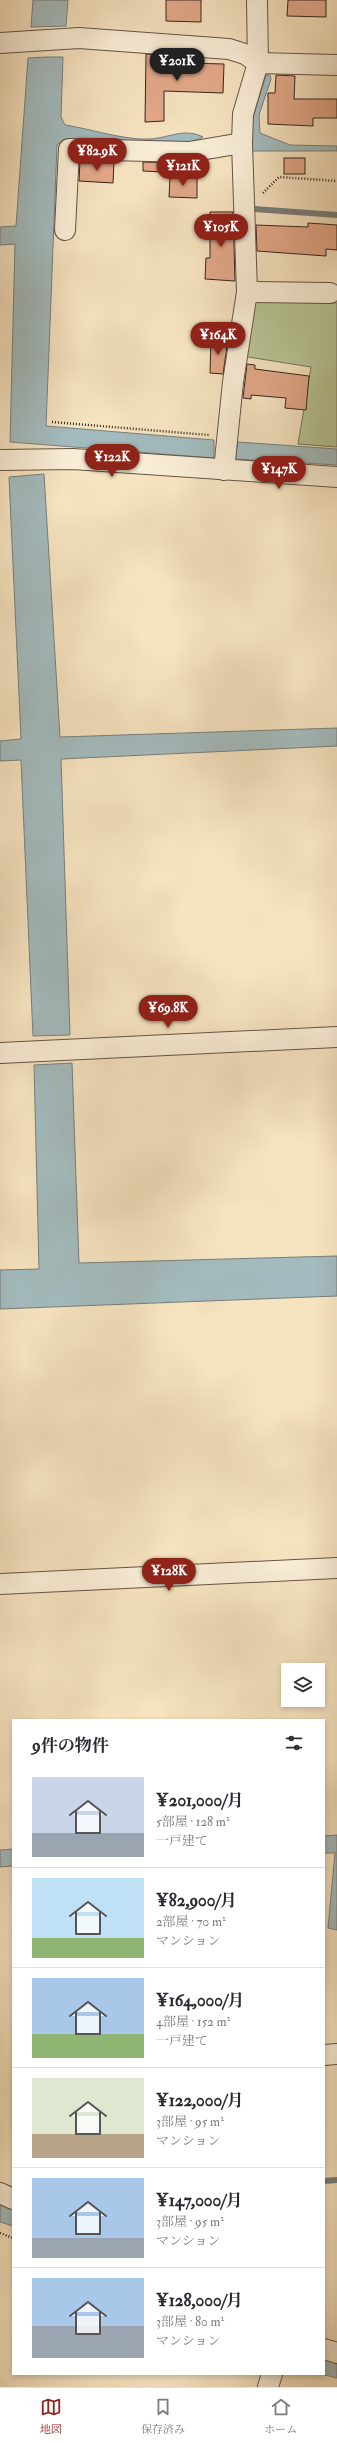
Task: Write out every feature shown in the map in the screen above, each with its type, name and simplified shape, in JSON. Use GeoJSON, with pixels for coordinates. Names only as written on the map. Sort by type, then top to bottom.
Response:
{"type":"FeatureCollection","features":[{"type":"Feature","properties":{"kind":"street"},"geometry":{"type":"LineString","coordinates":[[224,470],[227,437],[247,292],[242,143],[243,114],[258,63],[257,0]]}},
{"type":"Feature","properties":{"kind":"street"},"geometry":{"type":"LineString","coordinates":[[0,44],[78,38],[229,49],[245,54],[258,63],[337,65]]}},
{"type":"Feature","properties":{"kind":"street"},"geometry":{"type":"LineString","coordinates":[[65,230],[69,149],[188,152],[242,143]]}},
{"type":"Feature","properties":{"kind":"street"},"geometry":{"type":"LineString","coordinates":[[247,292],[330,293]]}},
{"type":"Feature","properties":{"kind":"street"},"geometry":{"type":"LineString","coordinates":[[0,460],[67,459],[337,477]]}},
{"type":"Feature","properties":{"kind":"street"},"geometry":{"type":"LineString","coordinates":[[0,1053],[337,1037]]}},
{"type":"Feature","properties":{"kind":"street"},"geometry":{"type":"LineString","coordinates":[[0,1584],[337,1568]]}},
{"type":"Feature","properties":{"kind":"street"},"geometry":{"type":"LineString","coordinates":[[325,2054],[337,2054]]}},
{"type":"Feature","properties":{"kind":"street"},"geometry":{"type":"LineString","coordinates":[[0,2193],[12,2199]]}},
{"type":"Feature","properties":{"kind":"street"},"geometry":{"type":"LineString","coordinates":[[325,2349],[337,2353]]}},
{"type":"Feature","properties":{"kind":"street"},"geometry":{"type":"LineString","coordinates":[[268,2387],[272,2375]]}},
{"type":"Feature","properties":{"kind":"path"},"geometry":{"type":"LineString","coordinates":[[244,198],[260,196],[279,177],[337,181]]}},
{"type":"Feature","properties":{"kind":"path"},"geometry":{"type":"LineString","coordinates":[[52,422],[227,437]]}},
{"type":"Feature","properties":{"kind":"path"},"geometry":{"type":"LineString","coordinates":[[0,2233],[12,2238]]}},
{"type":"Feature","properties":{"kind":"green space"},"geometry":{"type":"Polygon","coordinates":[[[255,299],[337,303],[337,447],[298,444],[311,367],[242,356],[255,299]]]}},
{"type":"Feature","properties":{"kind":"water"},"geometry":{"type":"Polygon","coordinates":[[[33,0],[68,0],[66,26],[31,27],[33,0]]]}},
{"type":"Feature","properties":{"kind":"water"},"geometry":{"type":"Polygon","coordinates":[[[63,57],[61,117],[65,125],[136,139],[158,138],[186,133],[192,133],[203,137],[176,144],[136,144],[64,139],[57,145],[46,426],[214,440],[214,458],[10,442],[15,244],[0,245],[0,227],[16,226],[28,58],[63,57]]]}},
{"type":"Feature","properties":{"kind":"water"},"geometry":{"type":"Polygon","coordinates":[[[266,75],[270,75],[271,79],[259,115],[260,133],[290,145],[337,146],[337,151],[251,151],[252,121],[266,75]]]}},
{"type":"Feature","properties":{"kind":"water"},"geometry":{"type":"Polygon","coordinates":[[[238,442],[337,449],[337,465],[235,459],[238,442]]]}},
{"type":"Feature","properties":{"kind":"water"},"geometry":{"type":"Polygon","coordinates":[[[44,474],[60,737],[337,728],[337,746],[61,759],[70,1035],[33,1036],[21,760],[0,761],[0,741],[21,739],[9,477],[44,474]]]}},
{"type":"Feature","properties":{"kind":"water"},"geometry":{"type":"Polygon","coordinates":[[[72,1063],[79,1263],[337,1256],[337,1296],[0,1309],[0,1270],[39,1269],[34,1065],[72,1063]]]}},
{"type":"Feature","properties":{"kind":"water"},"geometry":{"type":"Polygon","coordinates":[[[337,1835],[337,1930],[328,1928],[335,1853],[325,1853],[325,1836],[337,1835]]]}},
{"type":"Feature","properties":{"kind":"water"},"geometry":{"type":"Polygon","coordinates":[[[12,1849],[12,1866],[0,1867],[0,1850],[12,1849]]]}},
{"type":"Feature","properties":{"kind":"water"},"geometry":{"type":"Polygon","coordinates":[[[0,2205],[12,2210],[12,2226],[0,2222],[0,2205]]]}},
{"type":"Feature","properties":{"kind":"water"},"geometry":{"type":"Polygon","coordinates":[[[325,2359],[337,2364],[337,2378],[325,2375],[325,2359]]]}},
{"type":"Feature","properties":{"kind":"building"},"geometry":{"type":"Polygon","coordinates":[[[166,0],[201,0],[201,22],[166,21],[166,0]]]}},
{"type":"Feature","properties":{"kind":"building"},"geometry":{"type":"Polygon","coordinates":[[[288,0],[326,0],[326,17],[287,16],[288,0]]]}},
{"type":"Feature","properties":{"kind":"building"},"geometry":{"type":"Polygon","coordinates":[[[146,54],[166,56],[166,63],[185,61],[185,63],[224,64],[223,93],[164,91],[164,121],[145,122],[146,54]]]}},
{"type":"Feature","properties":{"kind":"building"},"geometry":{"type":"Polygon","coordinates":[[[276,75],[295,76],[294,99],[337,99],[337,118],[313,118],[313,126],[268,124],[268,93],[275,93],[276,75]]]}},
{"type":"Feature","properties":{"kind":"building"},"geometry":{"type":"Polygon","coordinates":[[[284,158],[305,158],[305,174],[284,174],[284,158]]]}},
{"type":"Feature","properties":{"kind":"building"},"geometry":{"type":"Polygon","coordinates":[[[80,161],[114,162],[113,183],[79,181],[80,161]]]}},
{"type":"Feature","properties":{"kind":"building"},"geometry":{"type":"Polygon","coordinates":[[[143,162],[183,163],[183,173],[143,171],[143,162]]]}},
{"type":"Feature","properties":{"kind":"building"},"geometry":{"type":"Polygon","coordinates":[[[170,177],[197,177],[197,198],[169,197],[170,177]]]}},
{"type":"Feature","properties":{"kind":"building"},"geometry":{"type":"Polygon","coordinates":[[[210,212],[233,212],[235,281],[205,279],[206,258],[210,258],[210,212]]]}},
{"type":"Feature","properties":{"kind":"building"},"geometry":{"type":"Polygon","coordinates":[[[308,223],[337,225],[337,250],[326,249],[326,256],[257,251],[256,225],[308,227],[308,223]]]}},
{"type":"Feature","properties":{"kind":"building"},"geometry":{"type":"Polygon","coordinates":[[[211,339],[228,339],[223,374],[210,373],[211,339]]]}},
{"type":"Feature","properties":{"kind":"building"},"geometry":{"type":"Polygon","coordinates":[[[247,364],[255,365],[255,369],[309,376],[306,410],[285,408],[286,398],[251,395],[251,399],[243,398],[247,364]]]}},
{"type":"Feature","properties":{"kind":"waterway"},"geometry":{"type":"LineString","coordinates":[[254,209],[337,215]]}},
{"type":"Feature","properties":{"kind":"waterway"},"geometry":{"type":"LineString","coordinates":[[325,2181],[337,2180]]}}]}
